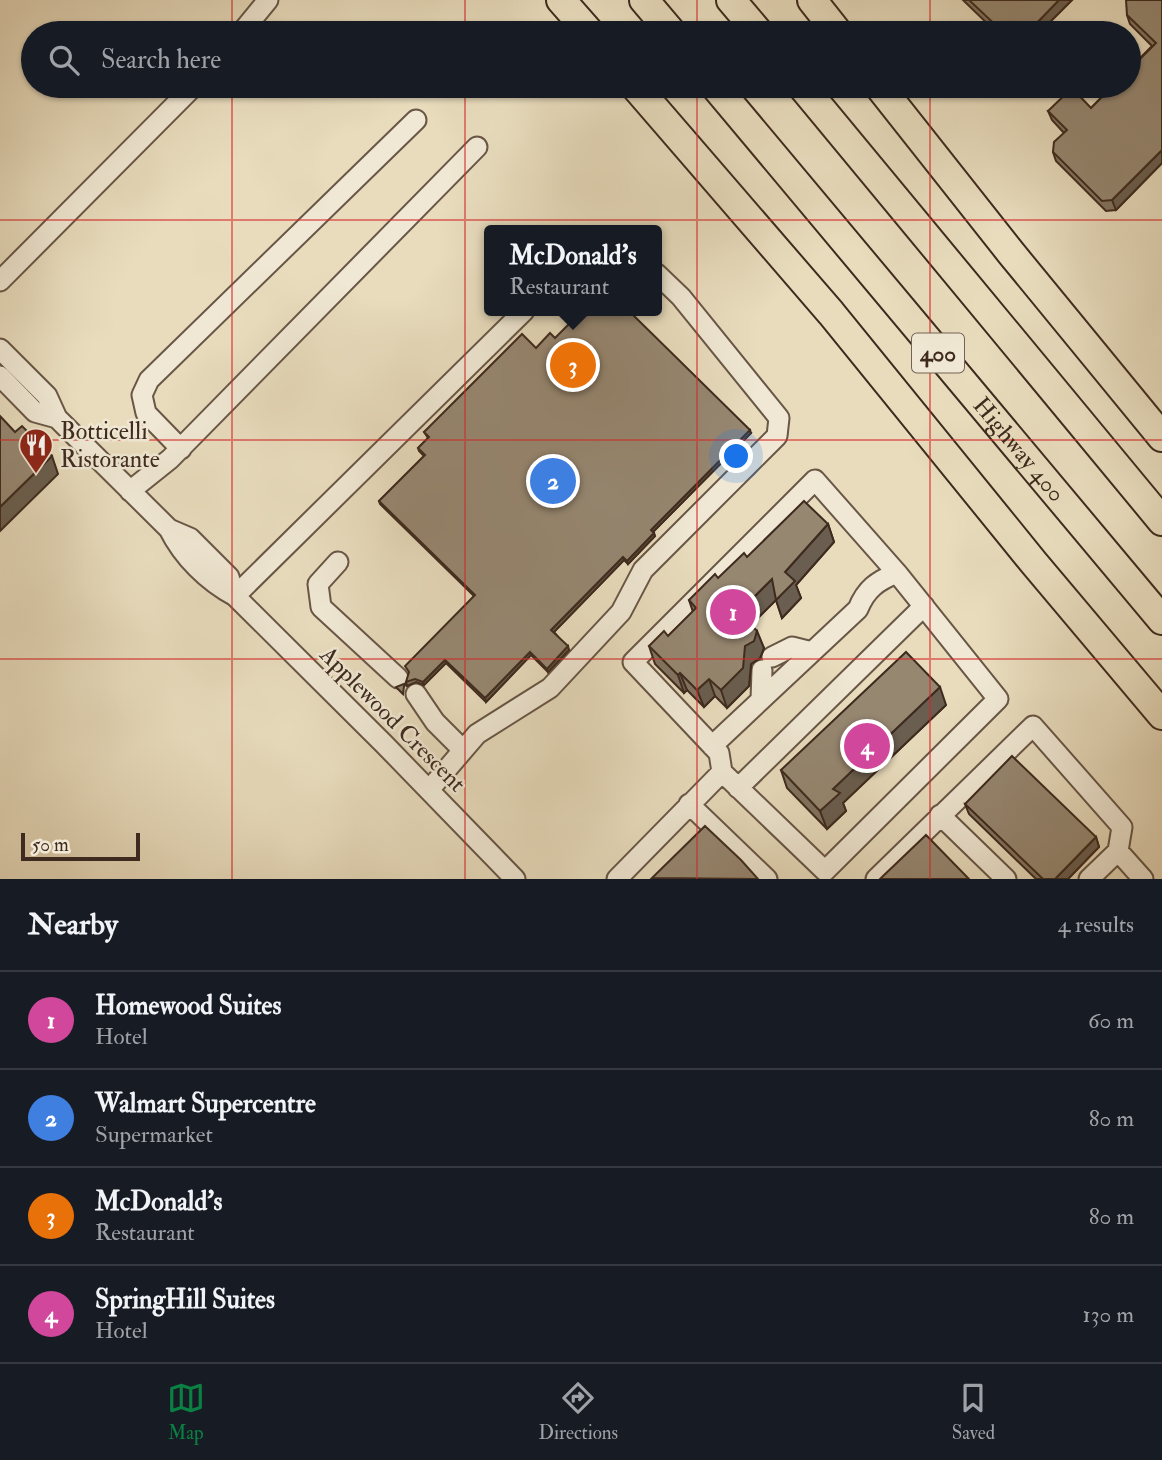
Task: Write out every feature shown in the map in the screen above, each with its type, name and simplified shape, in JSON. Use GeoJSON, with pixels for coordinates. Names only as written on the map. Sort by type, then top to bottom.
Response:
{"type":"FeatureCollection","features":[{"type":"Feature","properties":{"kind":"highway"},"geometry":{"type":"LineString","coordinates":[[561,0],[579,21]]}},
{"type":"Feature","properties":{"kind":"highway"},"geometry":{"type":"LineString","coordinates":[[644,0],[661,21]]}},
{"type":"Feature","properties":{"kind":"highway"},"geometry":{"type":"LineString","coordinates":[[731,0],[749,21]]}},
{"type":"Feature","properties":{"kind":"highway"},"geometry":{"type":"LineString","coordinates":[[812,0],[829,21]]}},
{"type":"Feature","properties":{"kind":"highway"},"geometry":{"type":"LineString","coordinates":[[645,98],[831,313],[1034,563],[1162,715]]}},
{"type":"Feature","properties":{"kind":"highway","name":"Highway 400"},"geometry":{"type":"LineString","coordinates":[[725,98],[1162,620]]}},
{"type":"Feature","properties":{"kind":"highway","name":"400"},"geometry":{"type":"LineString","coordinates":[[812,98],[1162,521]]}},
{"type":"Feature","properties":{"kind":"highway"},"geometry":{"type":"LineString","coordinates":[[888,98],[1162,437]]}},
{"type":"Feature","properties":{"kind":"street"},"geometry":{"type":"LineString","coordinates":[[251,21],[268,0]]}},
{"type":"Feature","properties":{"kind":"street"},"geometry":{"type":"LineString","coordinates":[[0,281],[182,98]]}},
{"type":"Feature","properties":{"kind":"street"},"geometry":{"type":"LineString","coordinates":[[181,449],[146,413],[142,395],[149,380],[416,120]]}},
{"type":"Feature","properties":{"kind":"street"},"geometry":{"type":"LineString","coordinates":[[130,491],[181,449],[477,147]]}},
{"type":"Feature","properties":{"kind":"street"},"geometry":{"type":"LineString","coordinates":[[429,790],[477,734],[550,688],[621,612],[643,570],[777,436],[779,418],[681,297],[662,279]]}},
{"type":"Feature","properties":{"kind":"street"},"geometry":{"type":"LineString","coordinates":[[235,596],[519,316]]}},
{"type":"Feature","properties":{"kind":"street","name":"Applewood Crescent"},"geometry":{"type":"LineString","coordinates":[[0,349],[47,396],[57,418],[169,529],[179,549],[219,587],[235,596],[515,879]]}},
{"type":"Feature","properties":{"kind":"street","name":"Applewood Crescent"},"geometry":{"type":"LineString","coordinates":[[0,376],[36,412],[57,418]]}},
{"type":"Feature","properties":{"kind":"street"},"geometry":{"type":"LineString","coordinates":[[815,480],[897,573],[998,699],[821,875],[722,772],[719,752],[633,662],[815,480]]}},
{"type":"Feature","properties":{"kind":"street"},"geometry":{"type":"LineString","coordinates":[[338,562],[318,584],[321,607],[398,677]]}},
{"type":"Feature","properties":{"kind":"street"},"geometry":{"type":"LineString","coordinates":[[712,746],[858,609],[864,594],[880,580],[897,573]]}},
{"type":"Feature","properties":{"kind":"street"},"geometry":{"type":"LineString","coordinates":[[738,788],[924,606]]}},
{"type":"Feature","properties":{"kind":"street"},"geometry":{"type":"LineString","coordinates":[[761,700],[767,664],[792,647],[812,652]]}},
{"type":"Feature","properties":{"kind":"street"},"geometry":{"type":"LineString","coordinates":[[416,694],[435,722],[463,750]]}},
{"type":"Feature","properties":{"kind":"street"},"geometry":{"type":"LineString","coordinates":[[876,879],[1033,726],[1122,827],[1118,851],[1089,879]]}},
{"type":"Feature","properties":{"kind":"street"},"geometry":{"type":"LineString","coordinates":[[617,879],[722,772]]}},
{"type":"Feature","properties":{"kind":"street"},"geometry":{"type":"LineString","coordinates":[[690,804],[767,879]]}},
{"type":"Feature","properties":{"kind":"street"},"geometry":{"type":"LineString","coordinates":[[940,815],[1006,879]]}},
{"type":"Feature","properties":{"kind":"street"},"geometry":{"type":"LineString","coordinates":[[694,844],[712,826]]}},
{"type":"Feature","properties":{"kind":"street"},"geometry":{"type":"LineString","coordinates":[[1118,851],[1143,879]]}},
{"type":"Feature","properties":{"kind":"building"},"geometry":{"type":"Polygon","coordinates":[[[969,0],[1059,0],[1039,21],[991,21],[969,0]]]}},
{"type":"Feature","properties":{"kind":"building"},"geometry":{"type":"Polygon","coordinates":[[[1126,0],[1162,0],[1162,150],[1112,200],[1102,201],[1053,152],[1054,142],[1067,130],[1048,111],[1062,98],[1082,98],[1091,108],[1101,98],[1141,98],[1141,58],[1156,43],[1141,29],[1141,21],[1133,21],[1127,15],[1126,0]]]}},
{"type":"Feature","properties":{"kind":"building"},"geometry":{"type":"Polygon","coordinates":[[[577,316],[634,316],[750,430],[651,530],[654,533],[627,561],[623,557],[551,630],[568,646],[547,669],[530,652],[485,698],[445,660],[423,682],[415,679],[406,682],[409,672],[405,666],[475,595],[379,501],[425,455],[418,448],[429,437],[424,432],[522,334],[536,348],[550,333],[555,338],[577,316]]]}},
{"type":"Feature","properties":{"kind":"building"},"geometry":{"type":"Polygon","coordinates":[[[0,416],[15,432],[22,426],[52,456],[0,507],[0,416]]]}},
{"type":"Feature","properties":{"kind":"building"},"geometry":{"type":"Polygon","coordinates":[[[804,501],[828,524],[785,572],[795,581],[776,600],[772,579],[739,612],[757,631],[754,641],[745,646],[743,668],[721,690],[709,679],[697,690],[649,646],[664,631],[668,636],[696,608],[689,600],[715,574],[718,578],[744,553],[747,557],[804,501]]]}},
{"type":"Feature","properties":{"kind":"building"},"geometry":{"type":"Polygon","coordinates":[[[906,652],[940,687],[833,789],[840,793],[820,811],[781,770],[906,652]]]}},
{"type":"Feature","properties":{"kind":"building"},"geometry":{"type":"Polygon","coordinates":[[[406,683],[404,686],[403,694],[396,687],[406,683]]]}},
{"type":"Feature","properties":{"kind":"building"},"geometry":{"type":"Polygon","coordinates":[[[1012,756],[1096,837],[1055,879],[1043,879],[965,804],[1012,756]]]}},
{"type":"Feature","properties":{"kind":"building"},"geometry":{"type":"Polygon","coordinates":[[[705,826],[741,860],[758,879],[652,878],[705,826]]]}},
{"type":"Feature","properties":{"kind":"building"},"geometry":{"type":"Polygon","coordinates":[[[926,835],[969,879],[880,879],[881,878],[926,835]]]}},
{"type":"Feature","properties":{"kind":"place","name":"McDonald's"},"geometry":{"type":"Point","coordinates":[573,365]}},
{"type":"Feature","properties":{"kind":"place","name":"Botticelli Ristorante"},"geometry":{"type":"Point","coordinates":[36,475]}},
{"type":"Feature","properties":{"kind":"place","name":"Walmart Supercentre"},"geometry":{"type":"Point","coordinates":[553,481]}},
{"type":"Feature","properties":{"kind":"place","name":"Homewood Suites"},"geometry":{"type":"Point","coordinates":[733,612]}},
{"type":"Feature","properties":{"kind":"place","name":"SpringHill Suites"},"geometry":{"type":"Point","coordinates":[867,746]}}]}
